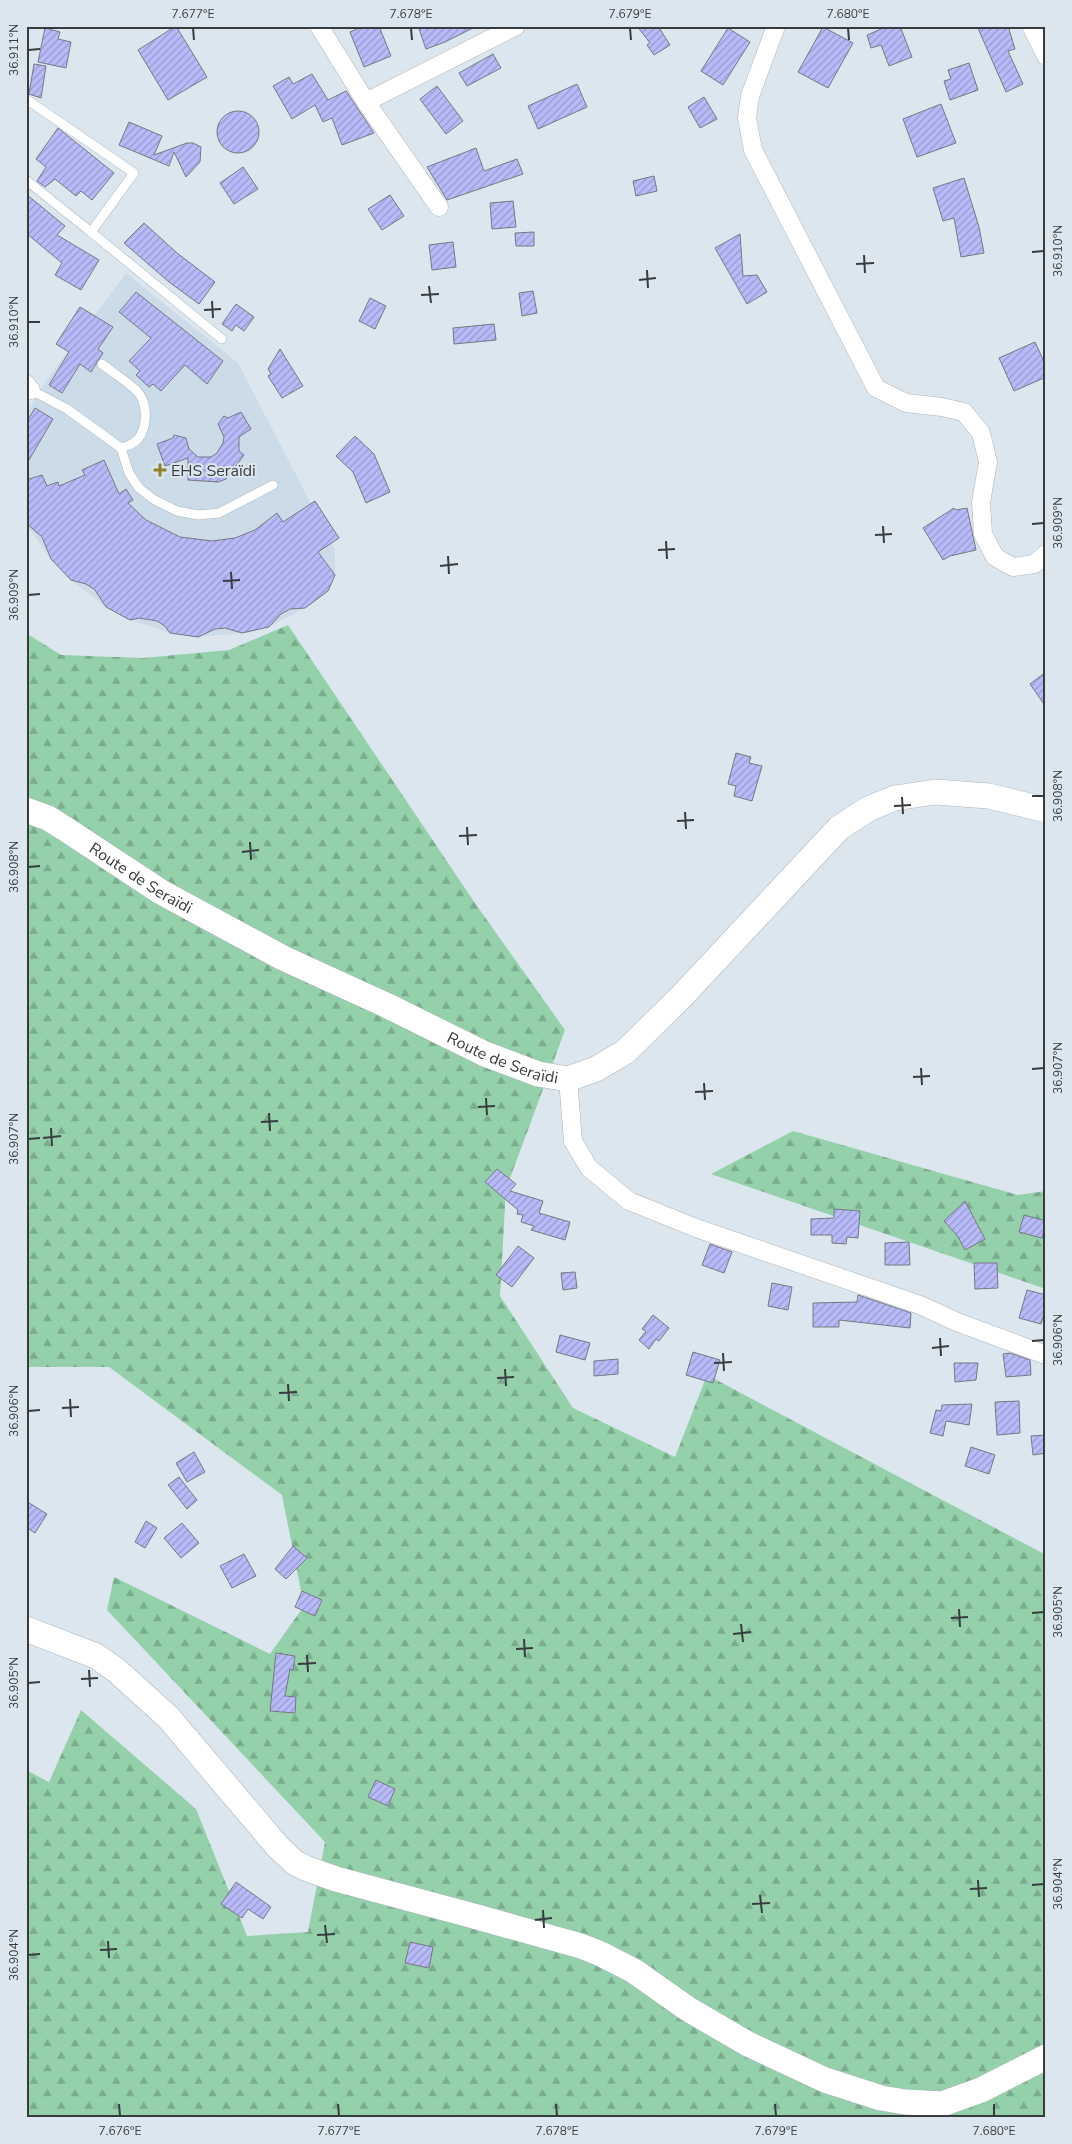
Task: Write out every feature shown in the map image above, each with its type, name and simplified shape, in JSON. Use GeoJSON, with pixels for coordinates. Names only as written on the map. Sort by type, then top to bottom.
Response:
{"type":"FeatureCollection","features":[{"type":"Feature","properties":{"kind":"main road","name":"Route de Seraïdi"},"geometry":{"type":"LineString","coordinates":[[26,810],[48,818],[162,892],[283,958],[388,1006],[485,1054],[538,1074],[568,1079],[596,1069],[624,1052],[681,997],[839,828],[868,809],[894,798],[936,792],[989,796],[1046,810]]}},
{"type":"Feature","properties":{"kind":"main road"},"geometry":{"type":"LineString","coordinates":[[26,1629],[96,1656],[116,1670],[168,1717],[278,1847],[294,1862],[305,1868],[336,1879],[479,1917],[581,1946],[602,1954],[634,1971],[688,2009],[748,2044],[825,2080],[881,2098],[905,2102],[942,2104],[980,2090],[1046,2057]]}},
{"type":"Feature","properties":{"kind":"street"},"geometry":{"type":"LineString","coordinates":[[319,26],[366,102],[439,207]]}},
{"type":"Feature","properties":{"kind":"street"},"geometry":{"type":"LineString","coordinates":[[366,102],[516,26]]}},
{"type":"Feature","properties":{"kind":"street"},"geometry":{"type":"LineString","coordinates":[[776,26],[750,96],[746,118],[753,150],[876,388],[906,403],[942,406],[964,412],[981,433],[988,462],[981,502],[983,534],[995,557],[1013,567],[1034,564],[1046,554]]}},
{"type":"Feature","properties":{"kind":"street"},"geometry":{"type":"LineString","coordinates":[[1031,26],[1046,56]]}},
{"type":"Feature","properties":{"kind":"street"},"geometry":{"type":"LineString","coordinates":[[568,1079],[573,1141],[589,1168],[629,1201],[696,1228],[920,1305],[957,1322],[1046,1355]]}},
{"type":"Feature","properties":{"kind":"lane"},"geometry":{"type":"LineString","coordinates":[[26,99],[134,173],[91,232]]}},
{"type":"Feature","properties":{"kind":"lane"},"geometry":{"type":"LineString","coordinates":[[26,180],[222,339]]}},
{"type":"Feature","properties":{"kind":"lane"},"geometry":{"type":"LineString","coordinates":[[102,364],[138,392],[144,403],[146,416],[144,429],[138,440],[121,448]]}},
{"type":"Feature","properties":{"kind":"lane"},"geometry":{"type":"LineString","coordinates":[[29,387],[67,409],[121,448],[129,473],[140,488],[152,499],[177,511],[198,514],[219,513],[273,485]]}},
{"type":"Feature","properties":{"kind":"shaded area","name":"EHS Seraïdi"},"geometry":{"type":"Polygon","coordinates":[[[126,273],[238,363],[335,550],[335,575],[328,591],[305,608],[269,627],[242,633],[198,637],[170,633],[130,620],[106,607],[71,580],[51,559],[26,524],[26,415],[45,382],[126,273]]]}},
{"type":"Feature","properties":{"kind":"green space"},"geometry":{"type":"Polygon","coordinates":[[[288,625],[477,906],[565,1030],[506,1189],[500,1296],[573,1408],[675,1457],[707,1375],[1046,1555],[1046,2118],[26,2118],[26,1770],[49,1782],[81,1710],[196,1809],[247,1936],[308,1932],[325,1842],[107,1610],[114,1577],[270,1654],[304,1606],[282,1495],[109,1367],[26,1367],[26,633],[61,655],[143,658],[229,650],[288,625]]]}},
{"type":"Feature","properties":{"kind":"green space"},"geometry":{"type":"Polygon","coordinates":[[[793,1131],[1018,1195],[1046,1191],[1046,1289],[711,1174],[793,1131]]]}},
{"type":"Feature","properties":{"kind":"building"},"geometry":{"type":"Polygon","coordinates":[[[176,26],[207,77],[168,100],[138,50],[176,26]]]}},
{"type":"Feature","properties":{"kind":"building"},"geometry":{"type":"Polygon","coordinates":[[[364,26],[379,26],[391,56],[364,67],[350,32],[364,26]]]}},
{"type":"Feature","properties":{"kind":"building"},"geometry":{"type":"Polygon","coordinates":[[[418,26],[477,26],[426,49],[418,26]]]}},
{"type":"Feature","properties":{"kind":"building"},"geometry":{"type":"Polygon","coordinates":[[[637,26],[658,26],[670,45],[654,55],[647,45],[650,43],[637,26]]]}},
{"type":"Feature","properties":{"kind":"building"},"geometry":{"type":"Polygon","coordinates":[[[888,26],[900,26],[912,57],[889,66],[881,45],[871,48],[867,35],[888,26]]]}},
{"type":"Feature","properties":{"kind":"building"},"geometry":{"type":"Polygon","coordinates":[[[977,26],[1008,26],[1015,49],[1008,51],[1023,84],[1006,92],[977,26]]]}},
{"type":"Feature","properties":{"kind":"building"},"geometry":{"type":"Polygon","coordinates":[[[823,27],[853,43],[828,88],[798,72],[823,27]]]}},
{"type":"Feature","properties":{"kind":"building"},"geometry":{"type":"Polygon","coordinates":[[[45,28],[60,32],[58,39],[71,42],[66,68],[38,62],[45,28]]]}},
{"type":"Feature","properties":{"kind":"building"},"geometry":{"type":"Polygon","coordinates":[[[728,28],[750,42],[723,85],[701,71],[728,28]]]}},
{"type":"Feature","properties":{"kind":"building"},"geometry":{"type":"Polygon","coordinates":[[[493,54],[501,68],[467,86],[459,73],[493,54]]]}},
{"type":"Feature","properties":{"kind":"building"},"geometry":{"type":"Polygon","coordinates":[[[969,63],[978,90],[950,100],[944,81],[951,79],[948,70],[969,63]]]}},
{"type":"Feature","properties":{"kind":"building"},"geometry":{"type":"Polygon","coordinates":[[[34,64],[46,66],[41,98],[29,94],[34,64]]]}},
{"type":"Feature","properties":{"kind":"building"},"geometry":{"type":"Polygon","coordinates":[[[312,74],[328,100],[346,91],[374,133],[342,145],[332,118],[323,122],[315,105],[292,119],[273,86],[289,77],[293,84],[312,74]]]}},
{"type":"Feature","properties":{"kind":"building"},"geometry":{"type":"Polygon","coordinates":[[[577,84],[587,107],[538,129],[528,106],[577,84]]]}},
{"type":"Feature","properties":{"kind":"building"},"geometry":{"type":"Polygon","coordinates":[[[437,86],[463,121],[446,134],[420,99],[437,86]]]}},
{"type":"Feature","properties":{"kind":"building"},"geometry":{"type":"Polygon","coordinates":[[[704,97],[717,119],[700,128],[688,107],[704,97]]]}},
{"type":"Feature","properties":{"kind":"building"},"geometry":{"type":"Polygon","coordinates":[[[941,104],[956,143],[917,157],[903,119],[941,104]]]}},
{"type":"Feature","properties":{"kind":"building"},"geometry":{"type":"Polygon","coordinates":[[[242,111],[250,114],[256,120],[259,132],[256,144],[250,150],[234,153],[226,150],[220,144],[217,128],[220,120],[226,114],[242,111]]]}},
{"type":"Feature","properties":{"kind":"building"},"geometry":{"type":"Polygon","coordinates":[[[129,122],[162,136],[154,155],[187,143],[193,143],[201,147],[200,162],[186,177],[174,152],[169,166],[119,145],[129,122]]]}},
{"type":"Feature","properties":{"kind":"building"},"geometry":{"type":"Polygon","coordinates":[[[58,128],[114,173],[92,200],[81,191],[76,196],[55,179],[45,187],[37,181],[46,167],[36,159],[58,128]]]}},
{"type":"Feature","properties":{"kind":"building"},"geometry":{"type":"Polygon","coordinates":[[[476,148],[484,171],[517,159],[523,174],[447,200],[427,167],[476,148]]]}},
{"type":"Feature","properties":{"kind":"building"},"geometry":{"type":"Polygon","coordinates":[[[243,167],[258,189],[234,204],[220,183],[243,167]]]}},
{"type":"Feature","properties":{"kind":"building"},"geometry":{"type":"Polygon","coordinates":[[[654,176],[657,191],[636,196],[633,181],[654,176]]]}},
{"type":"Feature","properties":{"kind":"building"},"geometry":{"type":"Polygon","coordinates":[[[964,178],[979,227],[984,253],[961,257],[954,218],[943,221],[933,188],[964,178]]]}},
{"type":"Feature","properties":{"kind":"building"},"geometry":{"type":"Polygon","coordinates":[[[26,194],[65,226],[57,235],[99,260],[81,290],[55,275],[62,263],[26,233],[26,194]]]}},
{"type":"Feature","properties":{"kind":"building"},"geometry":{"type":"Polygon","coordinates":[[[390,195],[404,216],[382,230],[368,209],[390,195]]]}},
{"type":"Feature","properties":{"kind":"building"},"geometry":{"type":"Polygon","coordinates":[[[513,201],[516,227],[492,229],[490,203],[513,201]]]}},
{"type":"Feature","properties":{"kind":"building"},"geometry":{"type":"Polygon","coordinates":[[[144,223],[177,253],[215,282],[199,304],[169,282],[124,243],[144,223]]]}},
{"type":"Feature","properties":{"kind":"building"},"geometry":{"type":"Polygon","coordinates":[[[534,232],[534,246],[516,246],[515,233],[534,232]]]}},
{"type":"Feature","properties":{"kind":"building"},"geometry":{"type":"Polygon","coordinates":[[[740,234],[743,276],[757,275],[767,292],[747,304],[715,248],[740,234]]]}},
{"type":"Feature","properties":{"kind":"building"},"geometry":{"type":"Polygon","coordinates":[[[453,242],[456,267],[432,270],[429,245],[453,242]]]}},
{"type":"Feature","properties":{"kind":"building"},"geometry":{"type":"Polygon","coordinates":[[[533,291],[537,313],[522,316],[519,293],[533,291]]]}},
{"type":"Feature","properties":{"kind":"building"},"geometry":{"type":"Polygon","coordinates":[[[136,292],[223,361],[207,384],[185,365],[161,391],[153,384],[149,387],[136,375],[140,371],[129,361],[151,338],[119,312],[136,292]]]}},
{"type":"Feature","properties":{"kind":"building"},"geometry":{"type":"Polygon","coordinates":[[[370,298],[386,306],[375,329],[359,321],[370,298]]]}},
{"type":"Feature","properties":{"kind":"building"},"geometry":{"type":"Polygon","coordinates":[[[236,304],[254,317],[244,331],[236,325],[232,331],[222,324],[236,304]]]}},
{"type":"Feature","properties":{"kind":"building"},"geometry":{"type":"Polygon","coordinates":[[[80,307],[113,327],[98,349],[103,353],[91,372],[80,364],[62,393],[49,385],[69,352],[56,344],[80,307]]]}},
{"type":"Feature","properties":{"kind":"building"},"geometry":{"type":"Polygon","coordinates":[[[494,324],[496,340],[454,344],[453,328],[494,324]]]}},
{"type":"Feature","properties":{"kind":"building"},"geometry":{"type":"Polygon","coordinates":[[[1035,342],[1046,366],[1046,377],[1014,391],[999,358],[1035,342]]]}},
{"type":"Feature","properties":{"kind":"building"},"geometry":{"type":"Polygon","coordinates":[[[280,349],[303,386],[282,398],[268,376],[271,374],[268,369],[280,349]]]}},
{"type":"Feature","properties":{"kind":"building"},"geometry":{"type":"Polygon","coordinates":[[[35,408],[53,419],[26,465],[26,423],[35,408]]]}},
{"type":"Feature","properties":{"kind":"building"},"geometry":{"type":"Polygon","coordinates":[[[241,412],[251,429],[239,437],[239,451],[244,455],[226,479],[218,482],[188,480],[188,458],[165,466],[157,444],[173,438],[174,435],[186,438],[189,449],[198,457],[211,457],[217,453],[223,443],[224,437],[218,424],[224,416],[228,418],[241,412]]]}},
{"type":"Feature","properties":{"kind":"building"},"geometry":{"type":"Polygon","coordinates":[[[355,436],[374,454],[390,492],[366,503],[353,472],[336,456],[355,436]]]}},
{"type":"Feature","properties":{"kind":"building"},"geometry":{"type":"Polygon","coordinates":[[[104,460],[119,494],[126,489],[133,500],[128,503],[146,520],[180,537],[212,541],[235,538],[255,530],[277,513],[283,522],[315,501],[339,538],[318,552],[335,575],[328,591],[305,608],[290,609],[281,614],[269,627],[242,633],[225,628],[215,629],[198,637],[170,633],[165,626],[157,621],[139,618],[130,620],[106,607],[95,590],[86,584],[71,580],[51,559],[42,537],[26,523],[26,480],[42,475],[47,486],[58,482],[59,486],[85,475],[82,470],[104,460]]]}},
{"type":"Feature","properties":{"kind":"building"},"geometry":{"type":"Polygon","coordinates":[[[954,508],[956,510],[967,508],[976,550],[950,556],[943,560],[923,528],[954,508]]]}},
{"type":"Feature","properties":{"kind":"building"},"geometry":{"type":"Polygon","coordinates":[[[1046,672],[1046,707],[1030,684],[1046,672]]]}},
{"type":"Feature","properties":{"kind":"building"},"geometry":{"type":"Polygon","coordinates":[[[736,753],[751,757],[749,763],[762,766],[752,801],[734,796],[736,786],[728,784],[736,753]]]}},
{"type":"Feature","properties":{"kind":"building"},"geometry":{"type":"Polygon","coordinates":[[[497,1169],[516,1184],[510,1191],[543,1201],[539,1213],[570,1222],[565,1240],[531,1230],[534,1226],[521,1222],[523,1215],[517,1214],[518,1210],[485,1182],[497,1169]]]}},
{"type":"Feature","properties":{"kind":"building"},"geometry":{"type":"Polygon","coordinates":[[[965,1201],[985,1239],[965,1250],[957,1235],[944,1221],[965,1201]]]}},
{"type":"Feature","properties":{"kind":"building"},"geometry":{"type":"Polygon","coordinates":[[[834,1209],[860,1211],[858,1238],[847,1237],[846,1244],[832,1243],[832,1235],[811,1235],[811,1219],[834,1218],[834,1209]]]}},
{"type":"Feature","properties":{"kind":"building"},"geometry":{"type":"Polygon","coordinates":[[[1024,1215],[1046,1221],[1042,1238],[1019,1232],[1024,1215]]]}},
{"type":"Feature","properties":{"kind":"building"},"geometry":{"type":"Polygon","coordinates":[[[909,1242],[910,1265],[885,1265],[885,1243],[909,1242]]]}},
{"type":"Feature","properties":{"kind":"building"},"geometry":{"type":"Polygon","coordinates":[[[710,1244],[732,1252],[724,1273],[702,1265],[710,1244]]]}},
{"type":"Feature","properties":{"kind":"building"},"geometry":{"type":"Polygon","coordinates":[[[518,1246],[534,1258],[512,1287],[496,1275],[518,1246]]]}},
{"type":"Feature","properties":{"kind":"building"},"geometry":{"type":"Polygon","coordinates":[[[974,1263],[997,1263],[998,1288],[975,1289],[974,1263]]]}},
{"type":"Feature","properties":{"kind":"building"},"geometry":{"type":"Polygon","coordinates":[[[575,1272],[577,1288],[563,1290],[561,1273],[575,1272]]]}},
{"type":"Feature","properties":{"kind":"building"},"geometry":{"type":"Polygon","coordinates":[[[772,1283],[792,1287],[788,1310],[768,1306],[772,1283]]]}},
{"type":"Feature","properties":{"kind":"building"},"geometry":{"type":"Polygon","coordinates":[[[1027,1290],[1046,1295],[1046,1307],[1041,1324],[1019,1318],[1027,1290]]]}},
{"type":"Feature","properties":{"kind":"building"},"geometry":{"type":"Polygon","coordinates":[[[858,1295],[911,1313],[910,1328],[839,1320],[839,1327],[813,1327],[813,1303],[857,1302],[858,1295]]]}},
{"type":"Feature","properties":{"kind":"building"},"geometry":{"type":"Polygon","coordinates":[[[653,1315],[669,1328],[659,1341],[656,1339],[649,1349],[639,1340],[646,1331],[642,1329],[653,1315]]]}},
{"type":"Feature","properties":{"kind":"building"},"geometry":{"type":"Polygon","coordinates":[[[560,1335],[590,1343],[585,1360],[556,1352],[560,1335]]]}},
{"type":"Feature","properties":{"kind":"building"},"geometry":{"type":"Polygon","coordinates":[[[693,1352],[720,1360],[713,1383],[686,1375],[693,1352]]]}},
{"type":"Feature","properties":{"kind":"building"},"geometry":{"type":"Polygon","coordinates":[[[1010,1353],[1030,1360],[1031,1375],[1006,1377],[1003,1354],[1010,1353]]]}},
{"type":"Feature","properties":{"kind":"building"},"geometry":{"type":"Polygon","coordinates":[[[618,1359],[618,1374],[594,1376],[594,1361],[618,1359]]]}},
{"type":"Feature","properties":{"kind":"building"},"geometry":{"type":"Polygon","coordinates":[[[954,1363],[978,1363],[976,1380],[955,1382],[954,1363]]]}},
{"type":"Feature","properties":{"kind":"building"},"geometry":{"type":"Polygon","coordinates":[[[1019,1401],[1020,1433],[997,1435],[995,1402],[1019,1401]]]}},
{"type":"Feature","properties":{"kind":"building"},"geometry":{"type":"Polygon","coordinates":[[[972,1404],[969,1425],[946,1421],[943,1436],[930,1433],[936,1410],[941,1411],[942,1405],[972,1404]]]}},
{"type":"Feature","properties":{"kind":"building"},"geometry":{"type":"Polygon","coordinates":[[[1046,1435],[1046,1453],[1033,1455],[1031,1436],[1046,1435]]]}},
{"type":"Feature","properties":{"kind":"building"},"geometry":{"type":"Polygon","coordinates":[[[971,1447],[995,1455],[989,1474],[965,1466],[971,1447]]]}},
{"type":"Feature","properties":{"kind":"building"},"geometry":{"type":"Polygon","coordinates":[[[194,1452],[205,1472],[187,1482],[176,1463],[194,1452]]]}},
{"type":"Feature","properties":{"kind":"building"},"geometry":{"type":"Polygon","coordinates":[[[179,1477],[197,1500],[187,1509],[168,1485],[179,1477]]]}},
{"type":"Feature","properties":{"kind":"building"},"geometry":{"type":"Polygon","coordinates":[[[26,1501],[47,1514],[35,1533],[26,1527],[26,1501]]]}},
{"type":"Feature","properties":{"kind":"building"},"geometry":{"type":"Polygon","coordinates":[[[146,1521],[157,1528],[145,1548],[135,1542],[146,1521]]]}},
{"type":"Feature","properties":{"kind":"building"},"geometry":{"type":"Polygon","coordinates":[[[182,1523],[199,1543],[181,1558],[164,1538],[182,1523]]]}},
{"type":"Feature","properties":{"kind":"building"},"geometry":{"type":"Polygon","coordinates":[[[293,1546],[307,1558],[286,1579],[275,1569],[293,1546]]]}},
{"type":"Feature","properties":{"kind":"building"},"geometry":{"type":"Polygon","coordinates":[[[244,1554],[256,1576],[232,1588],[220,1566],[244,1554]]]}},
{"type":"Feature","properties":{"kind":"building"},"geometry":{"type":"Polygon","coordinates":[[[302,1591],[322,1600],[315,1616],[295,1607],[302,1591]]]}},
{"type":"Feature","properties":{"kind":"building"},"geometry":{"type":"Polygon","coordinates":[[[276,1653],[295,1656],[293,1670],[290,1669],[285,1696],[296,1697],[295,1713],[270,1711],[276,1653]]]}},
{"type":"Feature","properties":{"kind":"building"},"geometry":{"type":"Polygon","coordinates":[[[376,1780],[395,1789],[388,1806],[368,1797],[376,1780]]]}},
{"type":"Feature","properties":{"kind":"building"},"geometry":{"type":"Polygon","coordinates":[[[236,1882],[271,1907],[263,1919],[248,1909],[242,1918],[221,1904],[236,1882]]]}},
{"type":"Feature","properties":{"kind":"building"},"geometry":{"type":"Polygon","coordinates":[[[410,1942],[433,1947],[429,1968],[405,1963],[410,1942]]]}},
{"type":"Feature","properties":{"kind":"place","name":"EHS Seraïdi"},"geometry":{"type":"Point","coordinates":[160,470]}}]}
